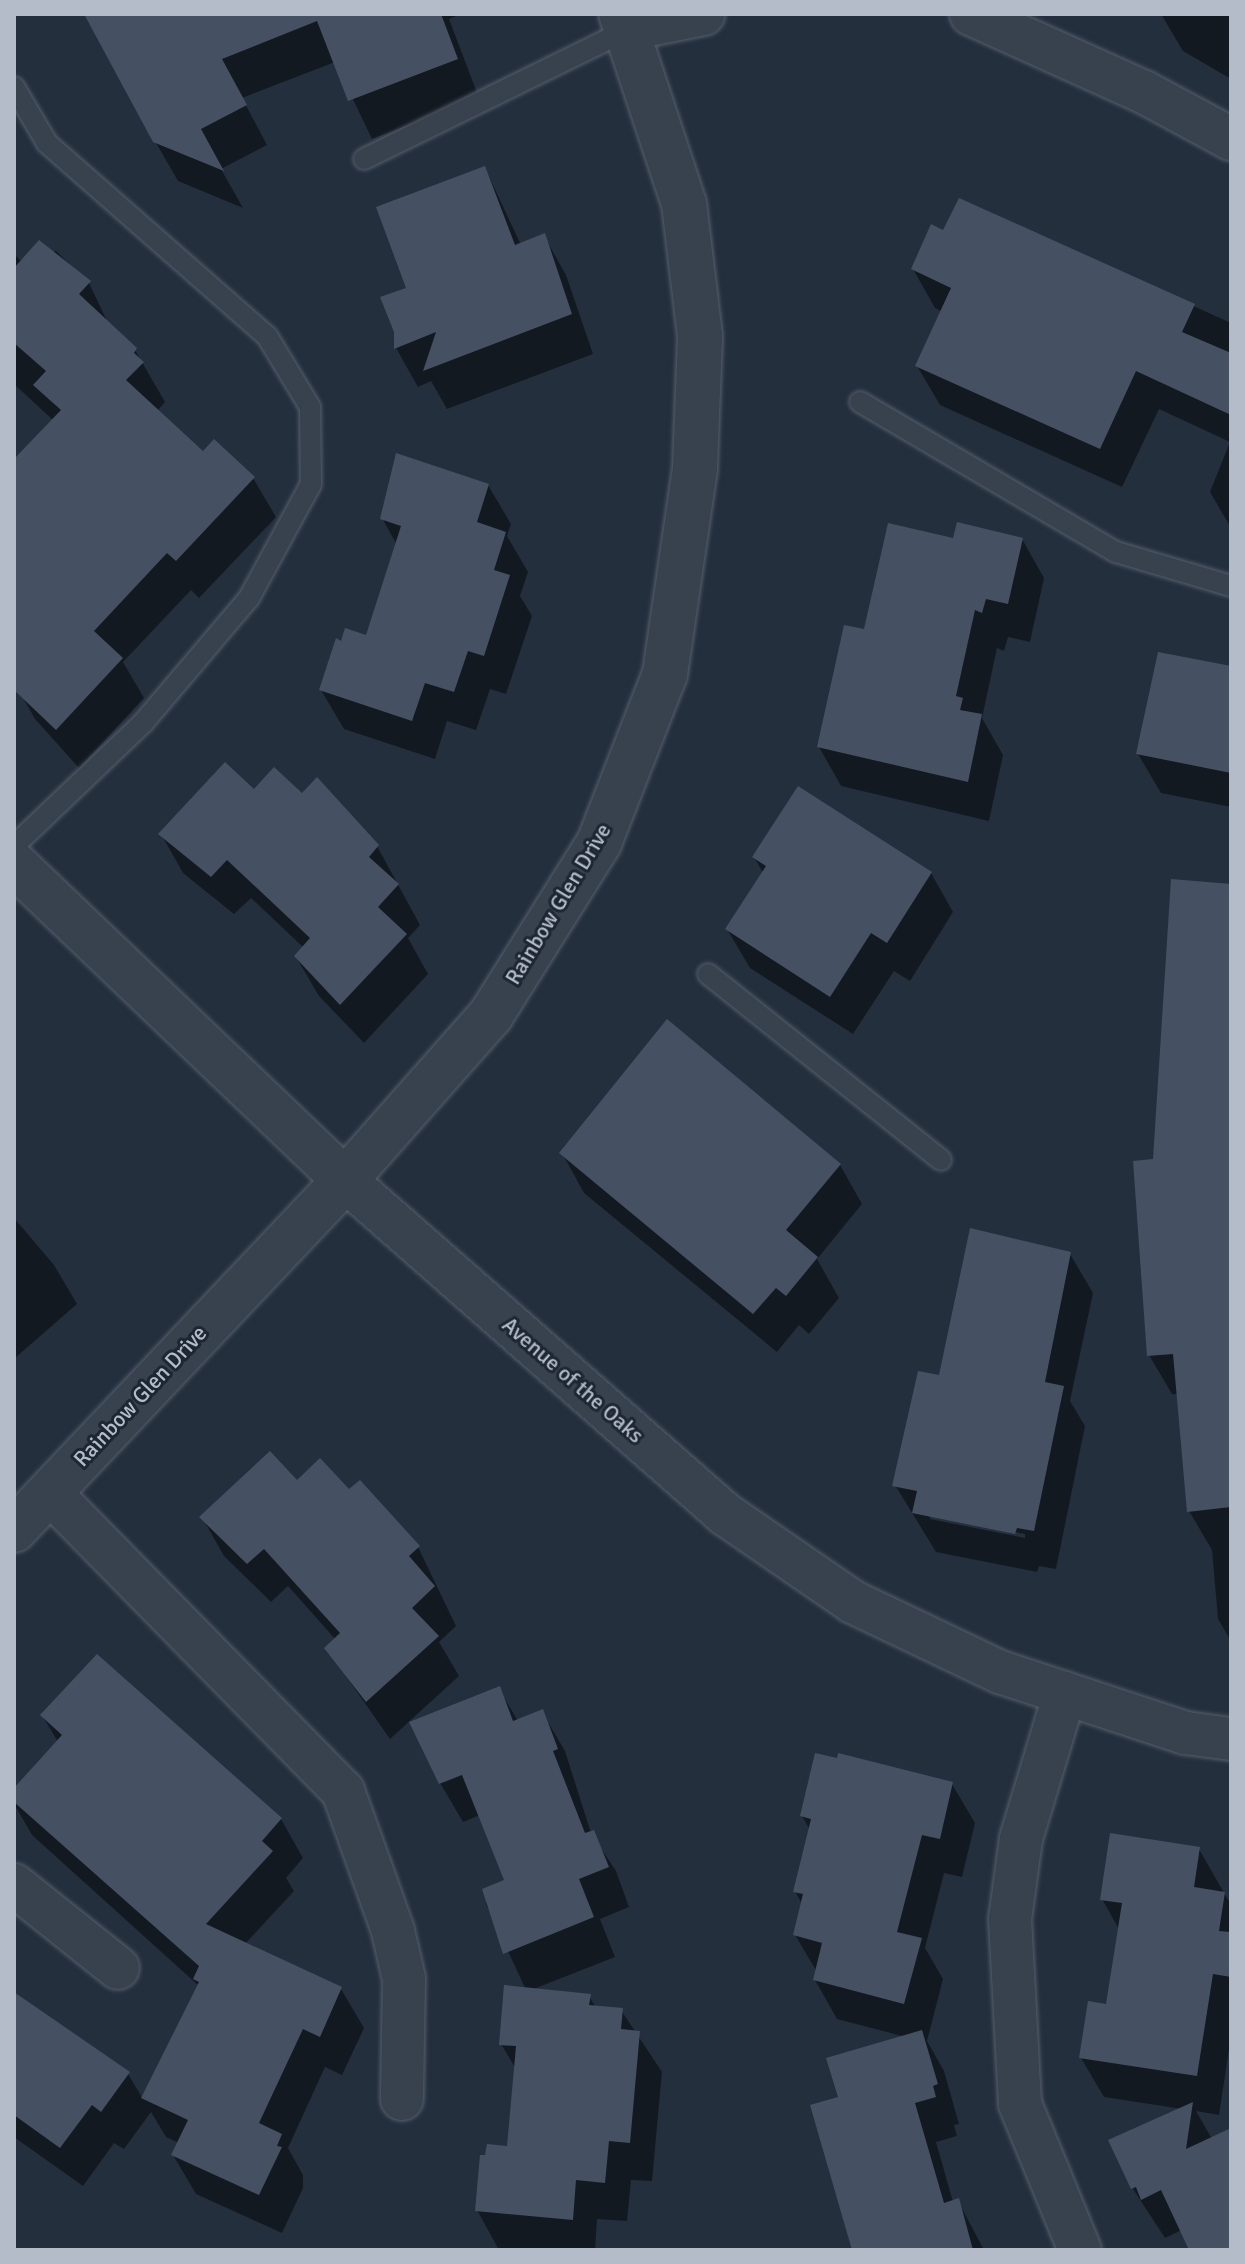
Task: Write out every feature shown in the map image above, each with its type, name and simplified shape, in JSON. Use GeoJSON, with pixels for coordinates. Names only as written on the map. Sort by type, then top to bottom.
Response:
{"type":"FeatureCollection","features":[{"type":"Feature","properties":{"kind":"street"},"geometry":{"type":"LineString","coordinates":[[625,22],[704,14]]}},
{"type":"Feature","properties":{"kind":"street"},"geometry":{"type":"LineString","coordinates":[[971,14],[1144,92],[1231,139]]}},
{"type":"Feature","properties":{"kind":"street","name":"Rainbow Glen Drive"},"geometry":{"type":"LineString","coordinates":[[14,1530],[345,1180],[499,1002],[599,843],[665,674],[695,468],[700,336],[684,204],[625,22]]}},
{"type":"Feature","properties":{"kind":"street","name":"Avenue of the Oaks"},"geometry":{"type":"LineString","coordinates":[[14,864],[345,1180],[725,1514],[853,1602],[1000,1672],[1186,1733],[1231,1739]]}},
{"type":"Feature","properties":{"kind":"street"},"geometry":{"type":"LineString","coordinates":[[50,1493],[343,1791],[393,1931],[404,1979],[402,2099]]}},
{"type":"Feature","properties":{"kind":"street"},"geometry":{"type":"LineString","coordinates":[[1065,1693],[1021,1839],[1010,1919],[1020,2104],[1080,2250]]}},
{"type":"Feature","properties":{"kind":"street"},"geometry":{"type":"LineString","coordinates":[[14,1885],[118,1968]]}},
{"type":"Feature","properties":{"kind":"lane"},"geometry":{"type":"LineString","coordinates":[[364,159],[625,22]]}},
{"type":"Feature","properties":{"kind":"lane"},"geometry":{"type":"LineString","coordinates":[[14,87],[47,143],[267,336],[310,407],[311,484],[249,598],[143,723],[14,846]]}},
{"type":"Feature","properties":{"kind":"lane"},"geometry":{"type":"LineString","coordinates":[[860,402],[1116,552],[1231,586]]}},
{"type":"Feature","properties":{"kind":"lane"},"geometry":{"type":"LineString","coordinates":[[708,974],[941,1160]]}},
{"type":"Feature","properties":{"kind":"building"},"geometry":{"type":"Polygon","coordinates":[[[84,14],[441,14],[458,59],[348,101],[317,21],[222,59],[247,105],[201,129],[224,171],[153,142],[84,14]]]}},
{"type":"Feature","properties":{"kind":"building"},"geometry":{"type":"Polygon","coordinates":[[[485,166],[515,245],[545,233],[572,314],[423,371],[436,332],[394,349],[394,332],[380,297],[406,288],[376,207],[485,166]]]}},
{"type":"Feature","properties":{"kind":"building"},"geometry":{"type":"Polygon","coordinates":[[[959,198],[1195,304],[1182,332],[1231,353],[1231,415],[1136,371],[1100,449],[915,366],[951,288],[911,269],[931,224],[943,230],[959,198]]]}},
{"type":"Feature","properties":{"kind":"building"},"geometry":{"type":"Polygon","coordinates":[[[39,240],[91,281],[79,294],[137,348],[134,353],[144,362],[126,380],[203,451],[214,439],[255,477],[176,561],[167,553],[94,631],[123,658],[56,730],[14,690],[14,459],[61,410],[33,385],[46,371],[14,343],[14,268],[39,240]]]}},
{"type":"Feature","properties":{"kind":"building"},"geometry":{"type":"Polygon","coordinates":[[[396,453],[489,484],[477,522],[506,532],[494,570],[510,575],[484,656],[468,651],[454,692],[425,683],[412,721],[319,690],[336,638],[341,641],[345,628],[366,635],[401,526],[380,519],[396,453]]]}},
{"type":"Feature","properties":{"kind":"building"},"geometry":{"type":"Polygon","coordinates":[[[957,522],[1023,538],[1008,604],[986,599],[982,613],[975,610],[956,696],[963,698],[960,710],[982,714],[968,782],[817,747],[844,625],[864,629],[888,523],[953,538],[957,522]]]}},
{"type":"Feature","properties":{"kind":"building"},"geometry":{"type":"Polygon","coordinates":[[[1158,652],[1231,666],[1231,773],[1136,754],[1158,652]]]}},
{"type":"Feature","properties":{"kind":"building"},"geometry":{"type":"Polygon","coordinates":[[[225,762],[254,789],[274,767],[302,793],[317,777],[379,845],[369,857],[399,884],[378,907],[407,934],[340,1005],[294,956],[310,938],[227,860],[211,877],[158,834],[225,762]]]}},
{"type":"Feature","properties":{"kind":"building"},"geometry":{"type":"Polygon","coordinates":[[[798,786],[932,872],[887,943],[871,933],[830,997],[725,929],[766,866],[752,857],[798,786]]]}},
{"type":"Feature","properties":{"kind":"building"},"geometry":{"type":"Polygon","coordinates":[[[1171,879],[1231,884],[1231,1507],[1187,1512],[1173,1354],[1147,1356],[1133,1161],[1153,1159],[1171,879]]]}},
{"type":"Feature","properties":{"kind":"building"},"geometry":{"type":"Polygon","coordinates":[[[667,1019],[841,1164],[786,1230],[818,1257],[786,1296],[776,1288],[753,1314],[559,1153],[667,1019]]]}},
{"type":"Feature","properties":{"kind":"building"},"geometry":{"type":"Polygon","coordinates":[[[970,1228],[1071,1252],[1045,1382],[1064,1386],[1034,1531],[1017,1528],[1015,1534],[912,1513],[917,1491],[892,1486],[918,1371],[939,1375],[970,1228]]]}},
{"type":"Feature","properties":{"kind":"building"},"geometry":{"type":"Polygon","coordinates":[[[270,1451],[297,1480],[320,1458],[349,1489],[360,1480],[420,1546],[409,1556],[435,1586],[412,1608],[439,1636],[366,1702],[324,1648],[340,1633],[264,1549],[247,1564],[199,1517],[270,1451]]]}},
{"type":"Feature","properties":{"kind":"building"},"geometry":{"type":"Polygon","coordinates":[[[97,1654],[282,1818],[262,1841],[273,1851],[206,1924],[342,1987],[320,2037],[303,2029],[259,2123],[282,2134],[277,2146],[282,2147],[259,2195],[171,2155],[188,2120],[141,2098],[199,1982],[193,1979],[199,1966],[14,1802],[14,1788],[62,1735],[40,1715],[97,1654]]]}},
{"type":"Feature","properties":{"kind":"building"},"geometry":{"type":"Polygon","coordinates":[[[500,1686],[513,1721],[543,1709],[558,1749],[553,1751],[585,1833],[594,1830],[609,1867],[579,1879],[594,1917],[503,1954],[482,1889],[504,1880],[462,1775],[439,1784],[409,1722],[500,1686]]]}},
{"type":"Feature","properties":{"kind":"building"},"geometry":{"type":"Polygon","coordinates":[[[815,1753],[837,1758],[838,1753],[953,1782],[940,1839],[922,1835],[897,1932],[922,1938],[904,2004],[813,1980],[822,1943],[793,1935],[803,1894],[793,1892],[811,1819],[800,1816],[815,1753]]]}},
{"type":"Feature","properties":{"kind":"building"},"geometry":{"type":"Polygon","coordinates":[[[1110,1833],[1200,1847],[1194,1887],[1225,1892],[1219,1931],[1231,1932],[1231,1977],[1213,1974],[1197,2076],[1079,2058],[1088,2001],[1106,2004],[1122,1903],[1100,1900],[1110,1833]]]}},
{"type":"Feature","properties":{"kind":"building"},"geometry":{"type":"Polygon","coordinates":[[[504,1985],[591,1994],[589,2005],[623,2008],[621,2029],[640,2031],[630,2143],[609,2141],[605,2183],[576,2180],[573,2220],[475,2211],[480,2155],[485,2155],[487,2144],[507,2146],[516,2046],[499,2045],[504,1985]]]}},
{"type":"Feature","properties":{"kind":"building"},"geometry":{"type":"Polygon","coordinates":[[[14,1992],[130,2072],[101,2112],[92,2105],[60,2148],[14,2115],[14,1992]]]}},
{"type":"Feature","properties":{"kind":"building"},"geometry":{"type":"Polygon","coordinates":[[[922,2030],[938,2084],[933,2086],[936,2097],[915,2103],[944,2203],[959,2198],[973,2250],[852,2250],[810,2105],[838,2097],[826,2058],[922,2030]]]}},
{"type":"Feature","properties":{"kind":"building"},"geometry":{"type":"Polygon","coordinates":[[[1193,2102],[1186,2149],[1231,2128],[1231,2250],[1189,2250],[1161,2190],[1141,2200],[1136,2187],[1131,2189],[1108,2140],[1193,2102]]]}}]}
